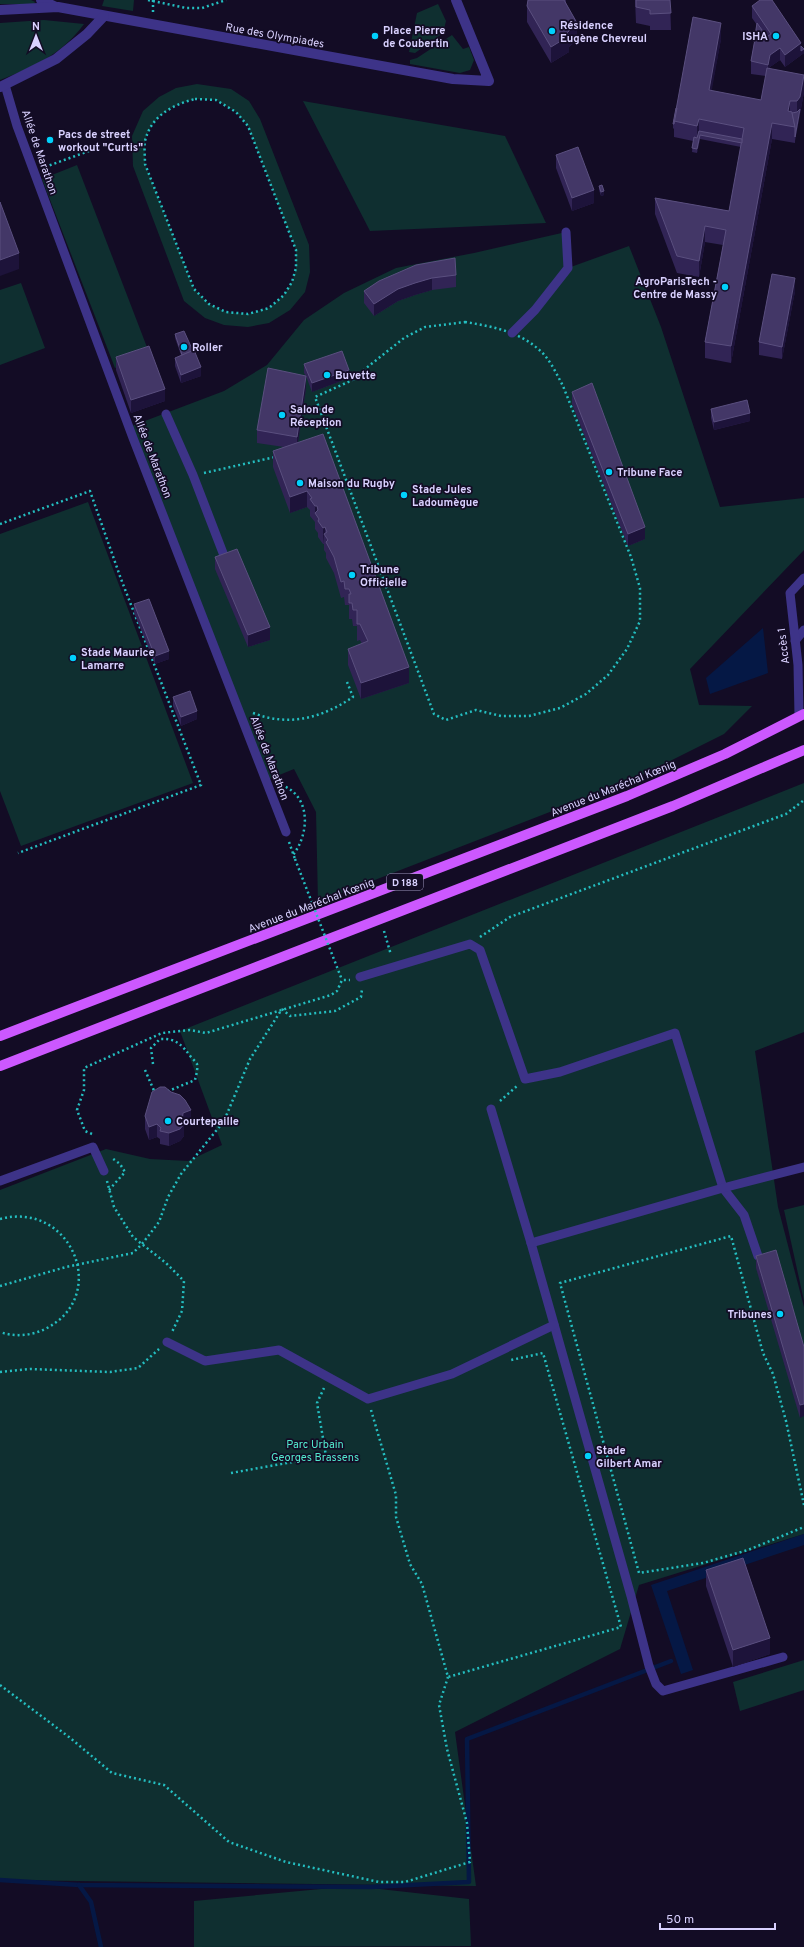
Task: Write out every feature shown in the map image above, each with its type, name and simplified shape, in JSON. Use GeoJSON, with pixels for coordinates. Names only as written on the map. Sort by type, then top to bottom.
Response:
{"type":"FeatureCollection","features":[{"type":"Feature","properties":{"kind":"main road","name":"Avenue du Maréchal Kœnig"},"geometry":{"type":"LineString","coordinates":[[0,1036],[627,796],[725,754],[802,715]]}},
{"type":"Feature","properties":{"kind":"main road","name":"D 188"},"geometry":{"type":"LineString","coordinates":[[0,1066],[673,806],[804,750]]}},
{"type":"Feature","properties":{"kind":"street","name":"Rue des Olympiades"},"geometry":{"type":"LineString","coordinates":[[41,0],[58,8]]}},
{"type":"Feature","properties":{"kind":"street","name":"Rue des Olympiades"},"geometry":{"type":"LineString","coordinates":[[0,10],[58,8],[453,79],[489,81],[456,0]]}},
{"type":"Feature","properties":{"kind":"street","name":"Allée de Marathon"},"geometry":{"type":"LineString","coordinates":[[2,86],[56,58],[86,34],[104,16]]}},
{"type":"Feature","properties":{"kind":"lane","name":"Allée de Marathon"},"geometry":{"type":"LineString","coordinates":[[2,86],[133,438],[286,832]]}},
{"type":"Feature","properties":{"kind":"lane"},"geometry":{"type":"LineString","coordinates":[[512,333],[535,310],[568,268],[566,232]]}},
{"type":"Feature","properties":{"kind":"lane"},"geometry":{"type":"LineString","coordinates":[[166,414],[193,475],[223,553]]}},
{"type":"Feature","properties":{"kind":"lane","name":"Accès 1"},"geometry":{"type":"LineString","coordinates":[[802,715],[790,593],[804,578]]}},
{"type":"Feature","properties":{"kind":"lane"},"geometry":{"type":"LineString","coordinates":[[794,641],[804,630]]}},
{"type":"Feature","properties":{"kind":"lane"},"geometry":{"type":"LineString","coordinates":[[362,977],[470,944],[480,950],[525,1079],[560,1072],[675,1033],[723,1188],[744,1214],[758,1256]]}},
{"type":"Feature","properties":{"kind":"lane"},"geometry":{"type":"LineString","coordinates":[[491,1109],[531,1243],[631,1596],[649,1666],[656,1684],[663,1691],[783,1657]]}},
{"type":"Feature","properties":{"kind":"lane"},"geometry":{"type":"LineString","coordinates":[[0,1181],[94,1147],[104,1171]]}},
{"type":"Feature","properties":{"kind":"lane"},"geometry":{"type":"LineString","coordinates":[[531,1243],[723,1188],[804,1167]]}},
{"type":"Feature","properties":{"kind":"lane"},"geometry":{"type":"LineString","coordinates":[[167,1342],[205,1361],[279,1350],[368,1399],[452,1374],[554,1325]]}},
{"type":"Feature","properties":{"kind":"path"},"geometry":{"type":"LineString","coordinates":[[148,0],[186,8],[202,8],[226,0]]}},
{"type":"Feature","properties":{"kind":"path"},"geometry":{"type":"LineString","coordinates":[[195,99],[216,100],[236,112],[248,126],[296,250],[296,268],[292,282],[284,295],[269,308],[248,314],[226,312],[209,304],[194,289],[145,164],[145,142],[154,123],[166,110],[179,103],[195,99]]}},
{"type":"Feature","properties":{"kind":"path"},"geometry":{"type":"LineString","coordinates":[[33,171],[89,151]]}},
{"type":"Feature","properties":{"kind":"path"},"geometry":{"type":"LineString","coordinates":[[465,322],[512,333],[537,348],[549,362],[563,386],[631,557],[640,588],[640,621],[627,649],[608,675],[586,694],[560,708],[529,716],[501,716],[476,710],[446,720],[434,714],[315,397],[357,378],[365,369],[391,347],[425,327],[465,322]]}},
{"type":"Feature","properties":{"kind":"path"},"geometry":{"type":"LineString","coordinates":[[193,475],[276,457]]}},
{"type":"Feature","properties":{"kind":"path"},"geometry":{"type":"LineString","coordinates":[[0,524],[90,490],[121,580],[201,785],[18,853]]}},
{"type":"Feature","properties":{"kind":"path"},"geometry":{"type":"LineString","coordinates":[[238,707],[259,715],[281,720],[324,714],[353,697],[347,682]]}},
{"type":"Feature","properties":{"kind":"path"},"geometry":{"type":"LineString","coordinates":[[266,780],[287,787],[296,795],[305,812],[304,828],[299,848],[293,855]]}},
{"type":"Feature","properties":{"kind":"path"},"geometry":{"type":"LineString","coordinates":[[470,944],[510,917],[786,814],[804,800]]}},
{"type":"Feature","properties":{"kind":"path"},"geometry":{"type":"LineString","coordinates":[[94,1147],[94,1135],[85,1132],[77,1110],[84,1090],[84,1068],[162,1033],[190,1030],[206,1033],[331,995],[337,991],[342,980],[290,848]]}},
{"type":"Feature","properties":{"kind":"path"},"geometry":{"type":"LineString","coordinates":[[282,1009],[290,1016],[335,1012],[361,997],[362,977]]}},
{"type":"Feature","properties":{"kind":"path"},"geometry":{"type":"LineString","coordinates":[[342,980],[347,981]]}},
{"type":"Feature","properties":{"kind":"path"},"geometry":{"type":"LineString","coordinates":[[0,1286],[78,1264],[133,1253],[160,1222],[168,1197],[181,1174],[224,1121],[250,1059],[282,1009]]}},
{"type":"Feature","properties":{"kind":"path"},"geometry":{"type":"LineString","coordinates":[[153,1064],[151,1048],[160,1037],[169,1038],[178,1042],[185,1048],[196,1063],[197,1071],[195,1080],[163,1093]]}},
{"type":"Feature","properties":{"kind":"path"},"geometry":{"type":"LineString","coordinates":[[145,1070],[157,1096]]}},
{"type":"Feature","properties":{"kind":"path"},"geometry":{"type":"LineString","coordinates":[[491,1109],[525,1079]]}},
{"type":"Feature","properties":{"kind":"path"},"geometry":{"type":"LineString","coordinates":[[0,1372],[30,1369],[110,1372],[138,1368],[167,1342],[182,1311],[184,1281],[166,1263],[133,1237],[114,1207],[104,1171]]}},
{"type":"Feature","properties":{"kind":"path"},"geometry":{"type":"LineString","coordinates":[[0,1219],[21,1216],[33,1217],[54,1227],[70,1244],[78,1264],[78,1289],[68,1310],[60,1319],[40,1332],[17,1335],[0,1332]]}},
{"type":"Feature","properties":{"kind":"path"},"geometry":{"type":"LineString","coordinates":[[804,1506],[786,1422],[773,1374],[763,1353],[731,1236],[560,1283],[639,1573],[703,1563],[748,1550],[804,1527]]}},
{"type":"Feature","properties":{"kind":"path"},"geometry":{"type":"LineString","coordinates":[[448,1677],[621,1627],[543,1353],[505,1362]]}},
{"type":"Feature","properties":{"kind":"path"},"geometry":{"type":"LineString","coordinates":[[231,1473],[326,1456],[317,1403],[329,1377]]}},
{"type":"Feature","properties":{"kind":"path"},"geometry":{"type":"LineString","coordinates":[[0,1685],[69,1736],[112,1773],[164,1785],[229,1842],[286,1862],[328,1873],[379,1882],[405,1882],[470,1862],[467,1823],[448,1749],[439,1705],[448,1677],[422,1584],[410,1564],[396,1517],[396,1495],[368,1399]]}},
{"type":"Feature","properties":{"kind":"green space"},"geometry":{"type":"Polygon","coordinates":[[[0,0],[31,0],[35,2],[34,4],[0,4],[0,0]]]}},
{"type":"Feature","properties":{"kind":"green space"},"geometry":{"type":"Polygon","coordinates":[[[104,0],[134,0],[133,11],[102,6],[104,0]]]}},
{"type":"Feature","properties":{"kind":"green space"},"geometry":{"type":"Polygon","coordinates":[[[438,4],[446,21],[443,33],[415,53],[409,52],[417,13],[438,4]]]}},
{"type":"Feature","properties":{"kind":"green space"},"geometry":{"type":"Polygon","coordinates":[[[44,20],[84,24],[66,44],[57,51],[36,64],[0,80],[0,23],[44,20]]]}},
{"type":"Feature","properties":{"kind":"green space"},"geometry":{"type":"Polygon","coordinates":[[[452,35],[463,49],[469,47],[474,60],[470,70],[460,73],[410,64],[410,60],[417,58],[452,35]]]}},
{"type":"Feature","properties":{"kind":"green space"},"geometry":{"type":"Polygon","coordinates":[[[197,84],[231,89],[249,101],[260,119],[309,245],[310,272],[305,292],[290,310],[269,323],[248,327],[224,325],[205,318],[184,301],[133,166],[132,136],[143,111],[159,97],[176,88],[197,84]],[[195,99],[171,108],[157,119],[152,125],[145,142],[145,164],[194,289],[209,304],[226,312],[248,314],[269,308],[284,295],[292,282],[296,268],[296,250],[248,126],[236,112],[216,100],[195,99]]]}},
{"type":"Feature","properties":{"kind":"green space"},"geometry":{"type":"Polygon","coordinates":[[[303,101],[505,136],[546,223],[370,231],[303,101]]]}},
{"type":"Feature","properties":{"kind":"green space"},"geometry":{"type":"Polygon","coordinates":[[[77,165],[150,355],[115,368],[42,179],[77,165]]]}},
{"type":"Feature","properties":{"kind":"green space","name":"Stade Jules Ladoumègue"},"geometry":{"type":"Polygon","coordinates":[[[566,232],[568,268],[629,246],[661,327],[720,507],[804,498],[804,550],[690,669],[699,705],[752,706],[724,734],[632,780],[318,902],[316,812],[294,769],[267,780],[129,427],[224,391],[267,365],[304,320],[344,293],[396,268],[474,253],[566,232]]]}},
{"type":"Feature","properties":{"kind":"green space"},"geometry":{"type":"Polygon","coordinates":[[[21,283],[45,348],[0,365],[0,290],[21,283]]]}},
{"type":"Feature","properties":{"kind":"green space","name":"Stade Maurice Lamarre"},"geometry":{"type":"Polygon","coordinates":[[[88,502],[193,783],[21,846],[0,791],[0,534],[88,502]]]}},
{"type":"Feature","properties":{"kind":"green space","name":"Parc Urbain Georges Brassens"},"geometry":{"type":"Polygon","coordinates":[[[804,783],[804,1032],[755,1051],[778,1207],[804,1307],[804,1534],[639,1585],[620,1649],[455,1732],[476,1886],[0,1880],[0,1190],[106,1149],[150,1159],[188,1161],[222,1145],[180,1031],[804,783]]]}},
{"type":"Feature","properties":{"kind":"green space"},"geometry":{"type":"Polygon","coordinates":[[[804,1205],[804,1301],[784,1210],[804,1205]]]}},
{"type":"Feature","properties":{"kind":"green space"},"geometry":{"type":"Polygon","coordinates":[[[804,1660],[804,1690],[740,1711],[733,1682],[804,1660]]]}},
{"type":"Feature","properties":{"kind":"green space"},"geometry":{"type":"Polygon","coordinates":[[[353,1886],[469,1899],[471,1946],[194,1947],[194,1901],[353,1886]]]}},
{"type":"Feature","properties":{"kind":"water"},"geometry":{"type":"Polygon","coordinates":[[[763,628],[768,673],[710,694],[706,678],[763,628]]]}},
{"type":"Feature","properties":{"kind":"water"},"geometry":{"type":"Polygon","coordinates":[[[804,1534],[804,1545],[667,1591],[693,1670],[681,1674],[651,1585],[804,1534]]]}},
{"type":"Feature","properties":{"kind":"building","name":"Résidence Eugène Chevreul"},"geometry":{"type":"Polygon","coordinates":[[[528,0],[564,0],[577,23],[567,33],[569,36],[551,47],[527,6],[528,0]]]}},
{"type":"Feature","properties":{"kind":"building"},"geometry":{"type":"Polygon","coordinates":[[[636,0],[670,0],[671,13],[650,14],[650,10],[636,7],[636,0]]]}},
{"type":"Feature","properties":{"kind":"building"},"geometry":{"type":"Polygon","coordinates":[[[760,0],[772,0],[801,43],[785,55],[780,48],[770,55],[768,65],[751,61],[755,39],[762,40],[771,34],[752,6],[760,0]]]}},
{"type":"Feature","properties":{"kind":"building"},"geometry":{"type":"Polygon","coordinates":[[[693,17],[721,23],[709,90],[761,100],[767,68],[804,75],[800,97],[797,101],[790,101],[788,111],[792,112],[795,127],[772,123],[731,346],[705,342],[726,230],[705,226],[699,261],[677,256],[655,198],[729,211],[744,128],[699,119],[697,126],[674,121],[693,17]]]}},
{"type":"Feature","properties":{"kind":"building"},"geometry":{"type":"Polygon","coordinates":[[[757,23],[767,37],[762,40],[755,39],[754,42],[757,23]]]}},
{"type":"Feature","properties":{"kind":"building"},"geometry":{"type":"Polygon","coordinates":[[[676,108],[677,108],[673,124],[676,108]]]}},
{"type":"Feature","properties":{"kind":"building"},"geometry":{"type":"Polygon","coordinates":[[[800,109],[795,137],[795,127],[792,113],[797,112],[800,109]]]}},
{"type":"Feature","properties":{"kind":"building"},"geometry":{"type":"Polygon","coordinates":[[[699,131],[742,139],[742,143],[700,135],[697,149],[692,148],[694,137],[697,138],[699,131]]]}},
{"type":"Feature","properties":{"kind":"building"},"geometry":{"type":"Polygon","coordinates":[[[578,147],[594,190],[572,198],[556,155],[578,147]]]}},
{"type":"Feature","properties":{"kind":"building"},"geometry":{"type":"Polygon","coordinates":[[[602,185],[604,191],[601,192],[599,186],[602,185]]]}},
{"type":"Feature","properties":{"kind":"building"},"geometry":{"type":"Polygon","coordinates":[[[0,202],[19,253],[0,260],[0,202]]]}},
{"type":"Feature","properties":{"kind":"building"},"geometry":{"type":"Polygon","coordinates":[[[455,258],[456,275],[432,278],[398,289],[374,304],[364,291],[379,281],[416,265],[455,258]]]}},
{"type":"Feature","properties":{"kind":"building"},"geometry":{"type":"Polygon","coordinates":[[[772,274],[795,278],[782,347],[759,342],[772,274]]]}},
{"type":"Feature","properties":{"kind":"building","name":"Roller"},"geometry":{"type":"Polygon","coordinates":[[[184,331],[193,351],[182,355],[175,334],[184,331]]]}},
{"type":"Feature","properties":{"kind":"building"},"geometry":{"type":"Polygon","coordinates":[[[149,346],[165,389],[131,400],[116,357],[149,346]]]}},
{"type":"Feature","properties":{"kind":"building"},"geometry":{"type":"Polygon","coordinates":[[[194,350],[201,367],[181,375],[175,358],[194,350]]]}},
{"type":"Feature","properties":{"kind":"building"},"geometry":{"type":"Polygon","coordinates":[[[342,351],[349,370],[312,383],[304,364],[342,351]]]}},
{"type":"Feature","properties":{"kind":"building","name":"Salon de Réception"},"geometry":{"type":"Polygon","coordinates":[[[268,368],[306,376],[297,437],[257,430],[268,368]]]}},
{"type":"Feature","properties":{"kind":"building","name":"Tribune Face"},"geometry":{"type":"Polygon","coordinates":[[[592,383],[645,527],[628,534],[572,392],[592,383]]]}},
{"type":"Feature","properties":{"kind":"building"},"geometry":{"type":"Polygon","coordinates":[[[747,400],[750,413],[714,422],[711,409],[747,400]]]}},
{"type":"Feature","properties":{"kind":"building","name":"Tribune Officielle"},"geometry":{"type":"Polygon","coordinates":[[[323,434],[409,667],[361,683],[348,649],[368,641],[360,624],[357,624],[357,610],[353,610],[352,603],[349,603],[349,594],[351,594],[349,589],[345,589],[344,581],[341,582],[334,557],[326,542],[328,540],[324,534],[327,532],[325,527],[323,528],[318,521],[319,519],[315,513],[318,510],[317,506],[315,506],[310,499],[312,498],[307,491],[290,497],[273,451],[323,434]]]}},
{"type":"Feature","properties":{"kind":"building"},"geometry":{"type":"Polygon","coordinates":[[[237,549],[270,627],[248,635],[215,557],[237,549]]]}},
{"type":"Feature","properties":{"kind":"building"},"geometry":{"type":"Polygon","coordinates":[[[149,599],[169,651],[155,656],[134,604],[149,599]]]}},
{"type":"Feature","properties":{"kind":"building"},"geometry":{"type":"Polygon","coordinates":[[[190,691],[197,711],[181,717],[173,697],[190,691]]]}},
{"type":"Feature","properties":{"kind":"building","name":"Courtepaille"},"geometry":{"type":"Polygon","coordinates":[[[160,1087],[165,1087],[171,1092],[180,1095],[191,1110],[183,1113],[182,1122],[184,1124],[180,1129],[169,1133],[160,1131],[161,1128],[157,1124],[149,1127],[145,1116],[152,1092],[160,1087]]]}},
{"type":"Feature","properties":{"kind":"building","name":"Tribunes"},"geometry":{"type":"Polygon","coordinates":[[[776,1250],[804,1347],[804,1404],[800,1405],[756,1256],[776,1250]]]}},
{"type":"Feature","properties":{"kind":"building"},"geometry":{"type":"Polygon","coordinates":[[[743,1558],[770,1638],[733,1650],[706,1570],[743,1558]]]}},
{"type":"Feature","properties":{"kind":"waterway"},"geometry":{"type":"LineString","coordinates":[[0,1880],[79,1885],[371,1887],[469,1882],[467,1739],[671,1661]]}},
{"type":"Feature","properties":{"kind":"waterway"},"geometry":{"type":"LineString","coordinates":[[79,1885],[91,1902],[101,1947]]}},
{"type":"Feature","properties":{"kind":"place","name":"Résidence Eugène Chevreul"},"geometry":{"type":"Point","coordinates":[552,31]}},
{"type":"Feature","properties":{"kind":"place","name":"Place Pierre de Coubertin"},"geometry":{"type":"Point","coordinates":[375,36]}},
{"type":"Feature","properties":{"kind":"place","name":"ISHA"},"geometry":{"type":"Point","coordinates":[776,36]}},
{"type":"Feature","properties":{"kind":"place","name":"Pacs de street workout \"Curtis\""},"geometry":{"type":"Point","coordinates":[50,140]}},
{"type":"Feature","properties":{"kind":"place","name":"AgroParisTech - Centre de Massy"},"geometry":{"type":"Point","coordinates":[725,287]}},
{"type":"Feature","properties":{"kind":"place","name":"Roller"},"geometry":{"type":"Point","coordinates":[184,347]}},
{"type":"Feature","properties":{"kind":"place","name":"Buvette"},"geometry":{"type":"Point","coordinates":[327,375]}},
{"type":"Feature","properties":{"kind":"place","name":"Salon de Réception"},"geometry":{"type":"Point","coordinates":[282,415]}},
{"type":"Feature","properties":{"kind":"place","name":"Tribune Face"},"geometry":{"type":"Point","coordinates":[609,472]}},
{"type":"Feature","properties":{"kind":"place","name":"Maison du Rugby"},"geometry":{"type":"Point","coordinates":[300,483]}},
{"type":"Feature","properties":{"kind":"place","name":"Stade Jules Ladoumègue"},"geometry":{"type":"Point","coordinates":[404,495]}},
{"type":"Feature","properties":{"kind":"place","name":"Tribune Officielle"},"geometry":{"type":"Point","coordinates":[352,575]}},
{"type":"Feature","properties":{"kind":"place","name":"Stade Maurice Lamarre"},"geometry":{"type":"Point","coordinates":[73,658]}},
{"type":"Feature","properties":{"kind":"place","name":"Courtepaille"},"geometry":{"type":"Point","coordinates":[168,1121]}},
{"type":"Feature","properties":{"kind":"place","name":"Tribunes"},"geometry":{"type":"Point","coordinates":[780,1314]}},
{"type":"Feature","properties":{"kind":"place","name":"Stade Gilbert Amar"},"geometry":{"type":"Point","coordinates":[588,1456]}}]}
